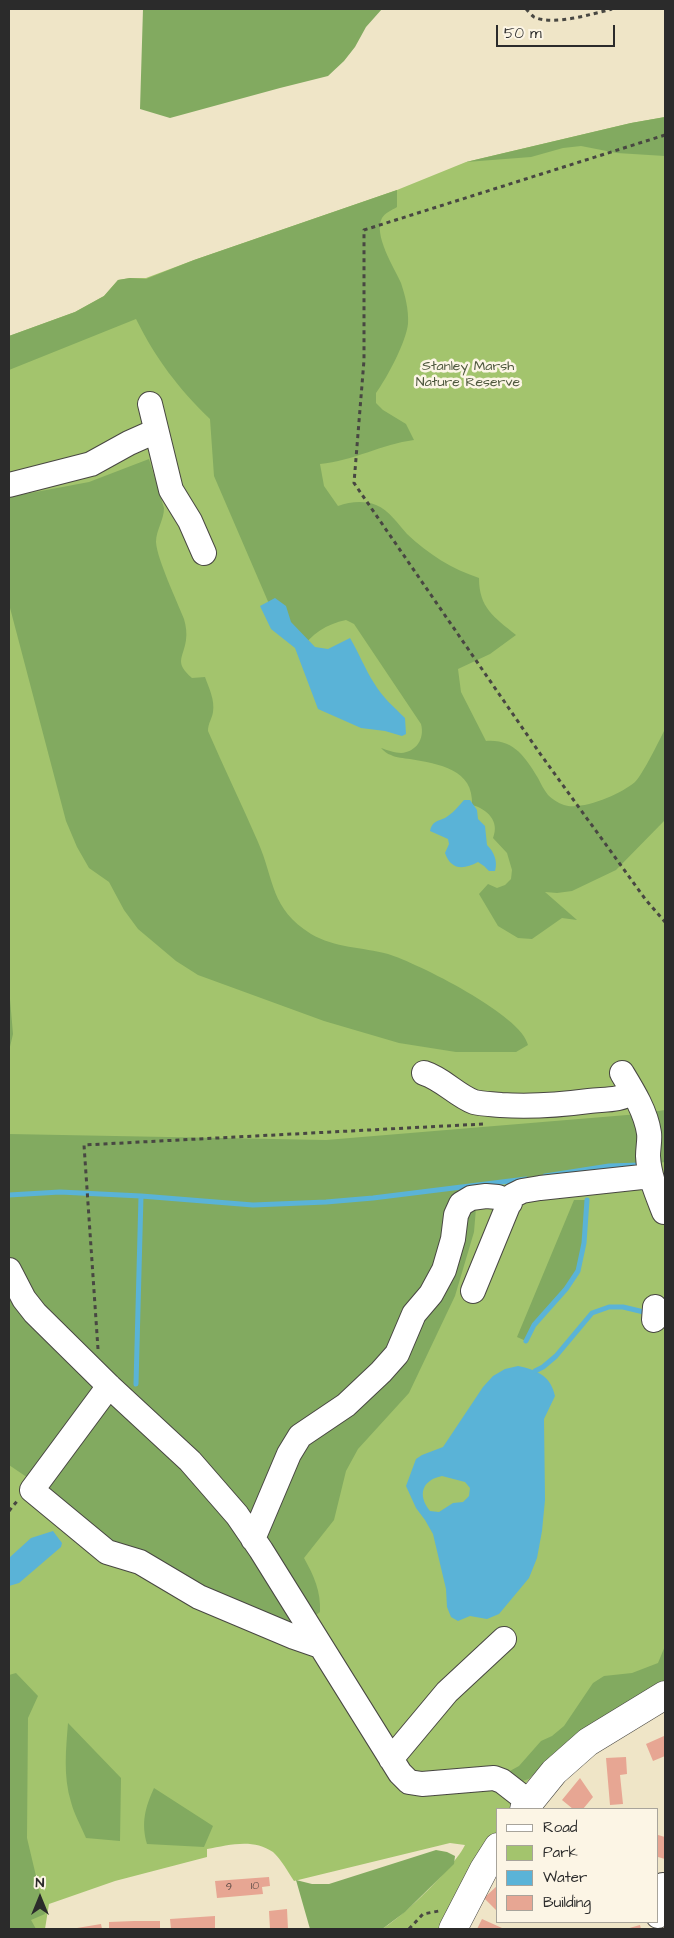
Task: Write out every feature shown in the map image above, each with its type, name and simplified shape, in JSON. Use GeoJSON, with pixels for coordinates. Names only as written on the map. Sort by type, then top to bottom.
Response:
{"type":"FeatureCollection","features":[{"type":"Feature","properties":{"kind":"main road"},"geometry":{"type":"LineString","coordinates":[[527,1806],[554,1772],[588,1742],[665,1695]]}},
{"type":"Feature","properties":{"kind":"main road"},"geometry":{"type":"LineString","coordinates":[[456,1923],[497,1848]]}},
{"type":"Feature","properties":{"kind":"lane"},"geometry":{"type":"LineString","coordinates":[[150,404],[171,490],[190,521],[204,553]]}},
{"type":"Feature","properties":{"kind":"lane"},"geometry":{"type":"LineString","coordinates":[[9,485],[91,464],[129,443],[156,431]]}},
{"type":"Feature","properties":{"kind":"lane"},"geometry":{"type":"LineString","coordinates":[[424,1073],[432,1076],[464,1098],[476,1102],[524,1107],[611,1100],[626,1097],[628,1082],[644,1116],[650,1135],[649,1166],[664,1212]]}},
{"type":"Feature","properties":{"kind":"lane"},"geometry":{"type":"LineString","coordinates":[[473,1291],[512,1196],[522,1191],[540,1188],[642,1178],[649,1166]]}},
{"type":"Feature","properties":{"kind":"lane"},"geometry":{"type":"LineString","coordinates":[[253,1539],[288,1454],[300,1436],[346,1405],[382,1372],[397,1354],[414,1314],[431,1294],[444,1270],[453,1239],[456,1215],[461,1204],[471,1198],[486,1196],[498,1197],[510,1203]]}},
{"type":"Feature","properties":{"kind":"lane"},"geometry":{"type":"LineString","coordinates":[[9,1270],[24,1299],[35,1314],[108,1386],[190,1461],[220,1494],[253,1539],[400,1773],[409,1782],[422,1784],[494,1778],[502,1781],[527,1806]]}},
{"type":"Feature","properties":{"kind":"lane"},"geometry":{"type":"LineString","coordinates":[[108,1386],[32,1490],[107,1552],[140,1562],[199,1597],[320,1646]]}},
{"type":"Feature","properties":{"kind":"lane"},"geometry":{"type":"LineString","coordinates":[[391,1759],[447,1692],[504,1639]]}},
{"type":"Feature","properties":{"kind":"lane"},"geometry":{"type":"LineString","coordinates":[[659,1911],[664,1885]]}},
{"type":"Feature","properties":{"kind":"path"},"geometry":{"type":"LineString","coordinates":[[526,9],[534,17],[550,20],[612,9]]}},
{"type":"Feature","properties":{"kind":"path"},"geometry":{"type":"LineString","coordinates":[[665,135],[364,230],[364,360],[354,483],[541,755],[646,900],[665,922]]}},
{"type":"Feature","properties":{"kind":"path"},"geometry":{"type":"LineString","coordinates":[[88,1204],[84,1145],[487,1124]]}},
{"type":"Feature","properties":{"kind":"path"},"geometry":{"type":"LineString","coordinates":[[409,1929],[423,1914],[430,1911],[443,1911],[456,1923]]}},
{"type":"Feature","properties":{"kind":"green space"},"geometry":{"type":"Polygon","coordinates":[[[143,9],[382,9],[366,27],[355,47],[344,61],[328,76],[170,118],[140,109],[143,9]]]}},
{"type":"Feature","properties":{"kind":"green space","name":"Stanley Marsh Nature Reserve"},"geometry":{"type":"Polygon","coordinates":[[[665,117],[665,1684],[537,1769],[516,1796],[510,1808],[497,1808],[497,1833],[443,1929],[382,1929],[428,1890],[451,1865],[465,1845],[450,1843],[294,1881],[273,1852],[257,1845],[241,1844],[207,1849],[207,1857],[115,1881],[49,1904],[45,1929],[9,1929],[9,336],[75,312],[104,296],[118,280],[146,278],[397,190],[466,162],[631,123],[665,117]]]}},
{"type":"Feature","properties":{"kind":"green space"},"geometry":{"type":"Polygon","coordinates":[[[665,117],[665,156],[617,153],[581,146],[563,148],[531,157],[466,162],[631,123],[665,117]]]}},
{"type":"Feature","properties":{"kind":"green space"},"geometry":{"type":"Polygon","coordinates":[[[397,190],[397,207],[382,218],[380,233],[382,242],[401,283],[407,308],[408,324],[407,332],[395,360],[376,393],[376,403],[383,410],[406,424],[414,440],[390,445],[344,460],[320,464],[324,486],[338,506],[361,502],[381,507],[423,548],[459,570],[479,578],[482,597],[489,611],[516,635],[490,654],[458,669],[461,692],[486,741],[504,743],[518,751],[528,763],[548,795],[553,799],[564,805],[581,806],[591,804],[629,787],[642,772],[665,729],[665,820],[616,870],[572,891],[545,892],[577,920],[562,918],[532,939],[518,938],[498,926],[479,894],[488,884],[497,888],[505,885],[511,879],[512,870],[507,853],[493,838],[495,826],[491,817],[483,809],[472,805],[471,793],[467,783],[453,770],[432,763],[395,757],[381,748],[399,753],[411,750],[418,744],[422,735],[421,724],[354,624],[346,620],[326,627],[309,639],[300,650],[282,634],[214,476],[210,419],[168,372],[136,319],[9,370],[9,336],[75,312],[104,296],[118,280],[130,278],[146,279],[194,260],[397,190]]]}},
{"type":"Feature","properties":{"kind":"green space"},"geometry":{"type":"Polygon","coordinates":[[[149,459],[164,508],[156,538],[157,549],[186,627],[186,640],[181,664],[186,673],[192,678],[205,677],[213,703],[213,712],[208,731],[258,842],[281,904],[298,924],[320,939],[339,945],[388,954],[402,959],[467,992],[508,1019],[521,1033],[528,1045],[516,1052],[456,1052],[399,1043],[324,1021],[198,975],[176,961],[138,929],[124,910],[109,882],[89,868],[77,847],[66,821],[9,604],[9,497],[89,482],[149,459]]]}},
{"type":"Feature","properties":{"kind":"green space"},"geometry":{"type":"Polygon","coordinates":[[[9,988],[13,1034],[9,1051],[9,988]]]}},
{"type":"Feature","properties":{"kind":"green space"},"geometry":{"type":"Polygon","coordinates":[[[665,1110],[665,1162],[638,1166],[609,1166],[478,1184],[474,1232],[455,1296],[409,1393],[358,1449],[346,1471],[334,1520],[304,1558],[316,1584],[320,1612],[296,1630],[118,1548],[37,1484],[9,1465],[9,1134],[326,1140],[639,1114],[665,1110]]]}},
{"type":"Feature","properties":{"kind":"green space"},"geometry":{"type":"Polygon","coordinates":[[[574,1200],[587,1200],[584,1243],[578,1271],[566,1289],[534,1325],[526,1341],[517,1337],[574,1200]]]}},
{"type":"Feature","properties":{"kind":"green space"},"geometry":{"type":"Polygon","coordinates":[[[665,1646],[665,1684],[559,1750],[529,1779],[519,1782],[508,1772],[519,1766],[541,1741],[552,1736],[564,1726],[593,1683],[604,1676],[632,1673],[658,1663],[665,1646]]]}},
{"type":"Feature","properties":{"kind":"green space"},"geometry":{"type":"Polygon","coordinates":[[[16,1673],[38,1696],[28,1718],[27,1838],[45,1914],[31,1920],[36,1929],[9,1929],[9,1675],[16,1673]]]}},
{"type":"Feature","properties":{"kind":"green space"},"geometry":{"type":"Polygon","coordinates":[[[68,1723],[121,1778],[120,1841],[86,1838],[76,1816],[68,1792],[66,1772],[68,1723]]]}},
{"type":"Feature","properties":{"kind":"green space"},"geometry":{"type":"Polygon","coordinates":[[[154,1788],[213,1826],[204,1847],[147,1844],[144,1822],[148,1802],[154,1788]]]}},
{"type":"Feature","properties":{"kind":"green space"},"geometry":{"type":"Polygon","coordinates":[[[436,1850],[455,1856],[454,1864],[405,1912],[382,1929],[310,1929],[296,1880],[312,1884],[329,1884],[436,1850]]]}},
{"type":"Feature","properties":{"kind":"water"},"geometry":{"type":"Polygon","coordinates":[[[275,598],[286,606],[291,622],[315,647],[328,649],[350,638],[377,688],[388,702],[405,718],[406,734],[402,736],[385,731],[361,728],[318,709],[295,648],[271,629],[260,606],[275,598]]]}},
{"type":"Feature","properties":{"kind":"water"},"geometry":{"type":"Polygon","coordinates":[[[464,800],[470,800],[477,810],[478,819],[485,826],[487,845],[496,860],[495,871],[489,871],[478,862],[463,867],[454,865],[445,853],[449,844],[448,839],[430,831],[434,823],[445,818],[464,800]]]}},
{"type":"Feature","properties":{"kind":"water"},"geometry":{"type":"Polygon","coordinates":[[[518,1366],[537,1372],[550,1383],[555,1396],[544,1419],[545,1500],[537,1558],[529,1578],[499,1614],[487,1619],[470,1616],[458,1621],[451,1617],[447,1607],[446,1589],[433,1534],[416,1508],[406,1486],[416,1459],[443,1447],[483,1387],[493,1376],[505,1369],[518,1366]],[[442,1476],[430,1481],[426,1485],[423,1494],[430,1511],[439,1512],[453,1503],[463,1502],[469,1496],[470,1488],[465,1482],[442,1476]]]}},
{"type":"Feature","properties":{"kind":"water"},"geometry":{"type":"Polygon","coordinates":[[[53,1531],[62,1543],[61,1547],[19,1583],[9,1586],[9,1558],[31,1538],[53,1531]]]}},
{"type":"Feature","properties":{"kind":"building"},"geometry":{"type":"Polygon","coordinates":[[[664,1736],[665,1756],[653,1761],[646,1744],[664,1736]]]}},
{"type":"Feature","properties":{"kind":"building"},"geometry":{"type":"Polygon","coordinates":[[[626,1757],[627,1774],[620,1775],[623,1804],[610,1805],[606,1758],[626,1757]]]}},
{"type":"Feature","properties":{"kind":"building"},"geometry":{"type":"Polygon","coordinates":[[[580,1778],[593,1797],[584,1808],[572,1808],[562,1800],[580,1778]]]}},
{"type":"Feature","properties":{"kind":"building"},"geometry":{"type":"Polygon","coordinates":[[[659,1835],[665,1837],[665,1859],[659,1857],[659,1835]]]}},
{"type":"Feature","properties":{"kind":"building"},"geometry":{"type":"Polygon","coordinates":[[[269,1877],[270,1886],[262,1887],[263,1894],[217,1898],[215,1881],[269,1877]]]}},
{"type":"Feature","properties":{"kind":"building"},"geometry":{"type":"Polygon","coordinates":[[[497,1886],[497,1911],[484,1898],[497,1886]]]}},
{"type":"Feature","properties":{"kind":"building"},"geometry":{"type":"Polygon","coordinates":[[[287,1909],[288,1929],[270,1929],[269,1911],[287,1909]]]}},
{"type":"Feature","properties":{"kind":"building"},"geometry":{"type":"Polygon","coordinates":[[[215,1916],[215,1929],[171,1929],[170,1919],[215,1916]]]}},
{"type":"Feature","properties":{"kind":"building"},"geometry":{"type":"Polygon","coordinates":[[[482,1919],[502,1928],[502,1929],[477,1929],[482,1919]]]}},
{"type":"Feature","properties":{"kind":"building"},"geometry":{"type":"Polygon","coordinates":[[[160,1921],[160,1929],[109,1929],[109,1922],[160,1921]]]}},
{"type":"Feature","properties":{"kind":"building"},"geometry":{"type":"Polygon","coordinates":[[[101,1924],[102,1929],[77,1929],[77,1928],[101,1924]]]}},
{"type":"Feature","properties":{"kind":"building"},"geometry":{"type":"Polygon","coordinates":[[[640,1925],[641,1929],[626,1929],[640,1925]]]}},
{"type":"Feature","properties":{"kind":"waterway"},"geometry":{"type":"LineString","coordinates":[[545,1176],[609,1166],[640,1165]]}},
{"type":"Feature","properties":{"kind":"waterway"},"geometry":{"type":"LineString","coordinates":[[9,1195],[60,1192],[253,1205],[373,1198],[526,1179]]}},
{"type":"Feature","properties":{"kind":"waterway"},"geometry":{"type":"LineString","coordinates":[[136,1384],[141,1196]]}},
{"type":"Feature","properties":{"kind":"waterway"},"geometry":{"type":"LineString","coordinates":[[526,1341],[534,1325],[566,1289],[578,1271],[584,1243],[587,1200]]}},
{"type":"Feature","properties":{"kind":"waterway"},"geometry":{"type":"LineString","coordinates":[[535,1371],[556,1356],[592,1313],[609,1307],[623,1307],[648,1313]]}}]}
